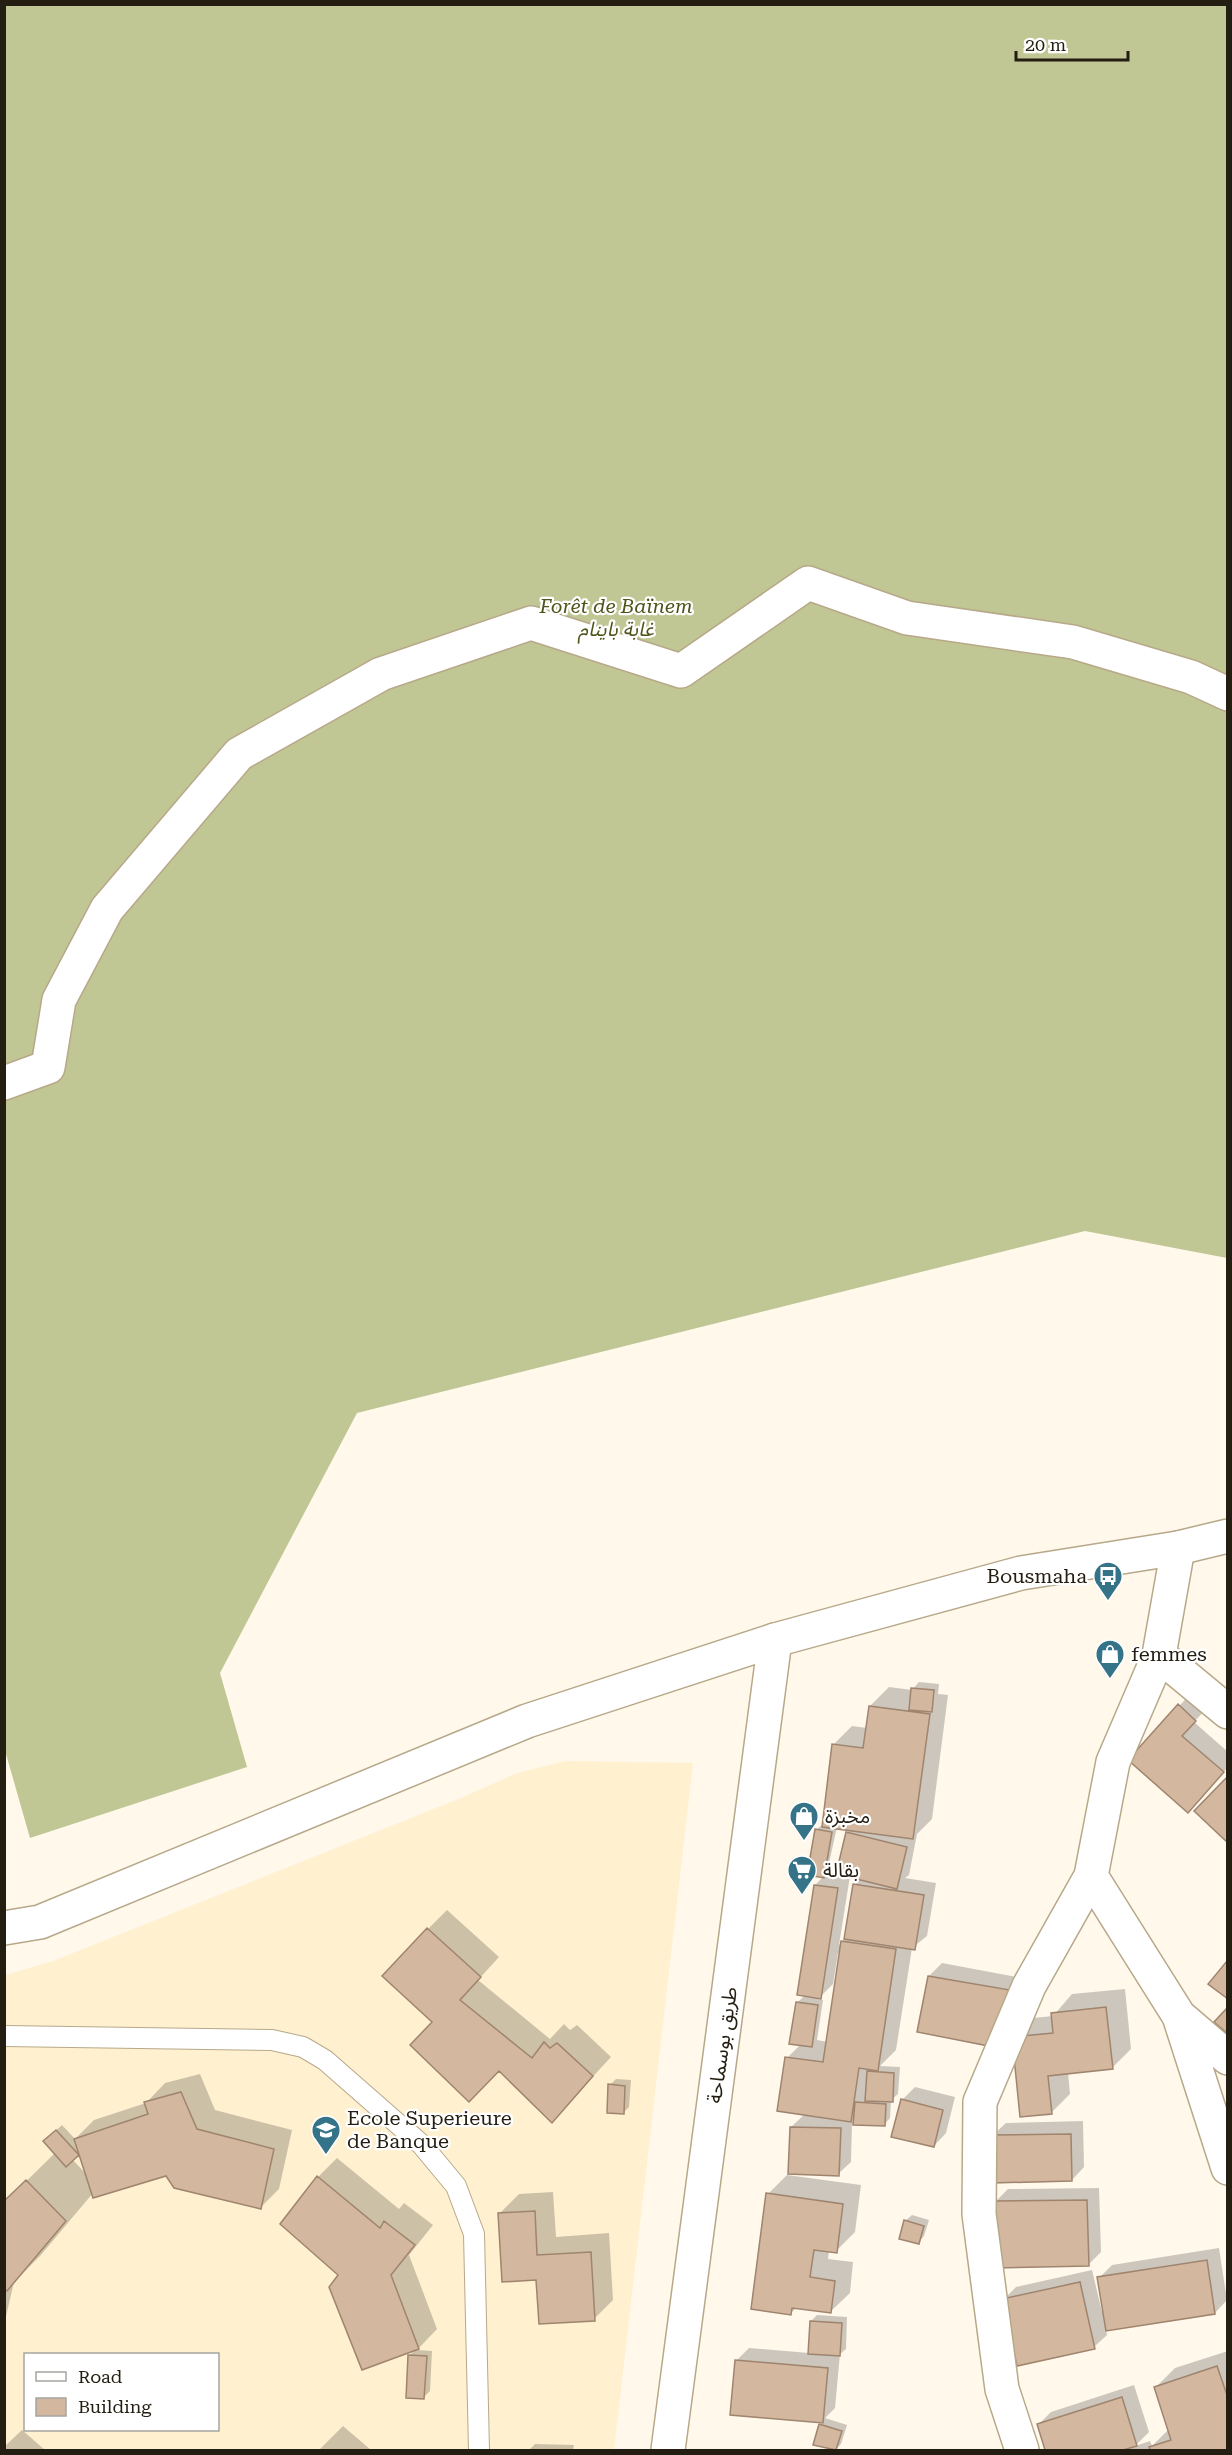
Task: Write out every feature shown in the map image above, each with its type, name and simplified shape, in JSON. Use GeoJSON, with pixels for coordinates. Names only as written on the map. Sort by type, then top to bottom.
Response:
{"type":"FeatureCollection","features":[{"type":"Feature","properties":{"kind":"street"},"geometry":{"type":"LineString","coordinates":[[4,1083],[48,1067],[59,1000],[107,909],[239,754],[381,674],[531,623],[681,671],[807,583],[907,618],[1073,642],[1191,677],[1227,694]]}},
{"type":"Feature","properties":{"kind":"street"},"geometry":{"type":"LineString","coordinates":[[4,1928],[40,1922],[527,1720],[776,1640],[1021,1573],[1178,1548],[1227,1536]]}},
{"type":"Feature","properties":{"kind":"street"},"geometry":{"type":"LineString","coordinates":[[1022,2451],[1002,2389],[979,2214],[980,2102],[1029,1986],[1091,1876],[1113,1762],[1159,1655],[1178,1548]]}},
{"type":"Feature","properties":{"kind":"street","name":"طريق بوسماحة"},"geometry":{"type":"LineString","coordinates":[[668,2451],[776,1640]]}},
{"type":"Feature","properties":{"kind":"street"},"geometry":{"type":"LineString","coordinates":[[1159,1655],[1227,1712]]}},
{"type":"Feature","properties":{"kind":"street"},"geometry":{"type":"LineString","coordinates":[[1091,1876],[1179,2016],[1227,2168]]}},
{"type":"Feature","properties":{"kind":"street"},"geometry":{"type":"LineString","coordinates":[[1179,2016],[1227,2058]]}},
{"type":"Feature","properties":{"kind":"lane"},"geometry":{"type":"LineString","coordinates":[[4,2036],[272,2040],[303,2047],[325,2060],[422,2145],[456,2186],[474,2234],[479,2451]]}},
{"type":"Feature","properties":{"kind":"shaded area","name":"Ecole Superieure de Banque"},"geometry":{"type":"Polygon","coordinates":[[[566,1761],[693,1763],[614,2450],[5,2450],[5,1975],[53,1961],[461,1798],[517,1773],[566,1761]]]}},
{"type":"Feature","properties":{"kind":"green space","name":"Forêt de Baïnem غابة باينام"},"geometry":{"type":"Polygon","coordinates":[[[4,5],[1228,5],[1227,1258],[1085,1231],[357,1413],[220,1673],[247,1767],[30,1838],[4,1747],[4,5]]]}},
{"type":"Feature","properties":{"kind":"building"},"geometry":{"type":"Polygon","coordinates":[[[911,1688],[934,1690],[932,1712],[909,1710],[911,1688]]]}},
{"type":"Feature","properties":{"kind":"building"},"geometry":{"type":"Polygon","coordinates":[[[1178,1704],[1196,1721],[1182,1736],[1224,1772],[1188,1813],[1128,1760],[1178,1704]]]}},
{"type":"Feature","properties":{"kind":"building"},"geometry":{"type":"Polygon","coordinates":[[[869,1706],[930,1714],[913,1839],[822,1827],[832,1744],[863,1748],[869,1706]]]}},
{"type":"Feature","properties":{"kind":"building"},"geometry":{"type":"Polygon","coordinates":[[[1228,1776],[1228,1843],[1194,1811],[1228,1776]]]}},
{"type":"Feature","properties":{"kind":"building"},"geometry":{"type":"Polygon","coordinates":[[[815,1829],[832,1832],[824,1878],[807,1875],[815,1829]]]}},
{"type":"Feature","properties":{"kind":"building"},"geometry":{"type":"Polygon","coordinates":[[[846,1832],[907,1847],[897,1889],[836,1874],[846,1832]]]}},
{"type":"Feature","properties":{"kind":"building"},"geometry":{"type":"Polygon","coordinates":[[[853,1884],[924,1895],[915,1950],[844,1939],[853,1884]]]}},
{"type":"Feature","properties":{"kind":"building"},"geometry":{"type":"Polygon","coordinates":[[[814,1885],[838,1888],[821,1999],[797,1995],[814,1885]]]}},
{"type":"Feature","properties":{"kind":"building"},"geometry":{"type":"Polygon","coordinates":[[[427,1928],[481,1977],[460,2000],[532,2058],[544,2042],[550,2048],[557,2043],[593,2076],[552,2123],[499,2071],[469,2102],[410,2045],[432,2022],[382,1976],[427,1928]]]}},
{"type":"Feature","properties":{"kind":"building"},"geometry":{"type":"Polygon","coordinates":[[[841,1941],[896,1949],[878,2071],[859,2068],[851,2122],[777,2111],[785,2057],[823,2062],[841,1941]]]}},
{"type":"Feature","properties":{"kind":"building"},"geometry":{"type":"Polygon","coordinates":[[[1228,1962],[1228,1999],[1208,1984],[1228,1962]]]}},
{"type":"Feature","properties":{"kind":"building"},"geometry":{"type":"Polygon","coordinates":[[[928,1976],[1010,1990],[999,2048],[917,2032],[928,1976]]]}},
{"type":"Feature","properties":{"kind":"building"},"geometry":{"type":"Polygon","coordinates":[[[796,2002],[818,2005],[812,2047],[789,2044],[796,2002]]]}},
{"type":"Feature","properties":{"kind":"building"},"geometry":{"type":"Polygon","coordinates":[[[1106,2007],[1113,2069],[1048,2076],[1052,2114],[1020,2117],[1012,2037],[1053,2033],[1051,2013],[1106,2007]]]}},
{"type":"Feature","properties":{"kind":"building"},"geometry":{"type":"Polygon","coordinates":[[[1228,2007],[1228,2034],[1214,2022],[1228,2007]]]}},
{"type":"Feature","properties":{"kind":"building"},"geometry":{"type":"Polygon","coordinates":[[[867,2071],[894,2073],[893,2102],[865,2101],[867,2071]]]}},
{"type":"Feature","properties":{"kind":"building"},"geometry":{"type":"Polygon","coordinates":[[[608,2084],[625,2086],[624,2114],[607,2113],[608,2084]]]}},
{"type":"Feature","properties":{"kind":"building"},"geometry":{"type":"Polygon","coordinates":[[[181,2092],[197,2129],[274,2149],[261,2209],[174,2188],[166,2176],[93,2198],[74,2139],[148,2114],[144,2102],[181,2092]]]}},
{"type":"Feature","properties":{"kind":"building"},"geometry":{"type":"Polygon","coordinates":[[[901,2099],[943,2110],[934,2147],[891,2137],[901,2099]]]}},
{"type":"Feature","properties":{"kind":"building"},"geometry":{"type":"Polygon","coordinates":[[[855,2102],[886,2104],[885,2126],[853,2125],[855,2102]]]}},
{"type":"Feature","properties":{"kind":"building"},"geometry":{"type":"Polygon","coordinates":[[[790,2127],[841,2128],[839,2176],[788,2174],[790,2127]]]}},
{"type":"Feature","properties":{"kind":"building"},"geometry":{"type":"Polygon","coordinates":[[[56,2130],[79,2155],[66,2167],[43,2141],[56,2130]]]}},
{"type":"Feature","properties":{"kind":"building"},"geometry":{"type":"Polygon","coordinates":[[[1071,2134],[1072,2181],[993,2183],[992,2135],[1071,2134]]]}},
{"type":"Feature","properties":{"kind":"building"},"geometry":{"type":"Polygon","coordinates":[[[317,2176],[380,2228],[384,2221],[415,2245],[391,2275],[419,2349],[362,2370],[329,2287],[338,2275],[280,2224],[317,2176]]]}},
{"type":"Feature","properties":{"kind":"building"},"geometry":{"type":"Polygon","coordinates":[[[26,2180],[66,2221],[7,2291],[4,2290],[4,2201],[26,2180]]]}},
{"type":"Feature","properties":{"kind":"building"},"geometry":{"type":"Polygon","coordinates":[[[766,2193],[843,2204],[837,2253],[814,2250],[810,2277],[835,2281],[831,2313],[792,2308],[791,2315],[751,2309],[766,2193]]]}},
{"type":"Feature","properties":{"kind":"building"},"geometry":{"type":"Polygon","coordinates":[[[1087,2200],[1089,2266],[995,2268],[994,2201],[1087,2200]]]}},
{"type":"Feature","properties":{"kind":"building"},"geometry":{"type":"Polygon","coordinates":[[[535,2211],[537,2255],[591,2252],[595,2321],[539,2324],[536,2280],[502,2282],[498,2213],[535,2211]]]}},
{"type":"Feature","properties":{"kind":"building"},"geometry":{"type":"Polygon","coordinates":[[[904,2220],[924,2226],[919,2244],[899,2239],[904,2220]]]}},
{"type":"Feature","properties":{"kind":"building"},"geometry":{"type":"Polygon","coordinates":[[[1207,2260],[1215,2314],[1106,2331],[1097,2277],[1207,2260]]]}},
{"type":"Feature","properties":{"kind":"building"},"geometry":{"type":"Polygon","coordinates":[[[1080,2282],[1095,2349],[1017,2366],[1002,2299],[1080,2282]]]}},
{"type":"Feature","properties":{"kind":"building"},"geometry":{"type":"Polygon","coordinates":[[[810,2321],[842,2323],[840,2356],[808,2354],[810,2321]]]}},
{"type":"Feature","properties":{"kind":"building"},"geometry":{"type":"Polygon","coordinates":[[[408,2355],[427,2356],[424,2399],[406,2398],[408,2355]]]}},
{"type":"Feature","properties":{"kind":"building"},"geometry":{"type":"Polygon","coordinates":[[[735,2360],[828,2368],[823,2423],[730,2415],[735,2360]]]}},
{"type":"Feature","properties":{"kind":"building"},"geometry":{"type":"Polygon","coordinates":[[[1217,2366],[1228,2398],[1228,2450],[1150,2450],[1149,2447],[1171,2440],[1154,2387],[1217,2366]]]}},
{"type":"Feature","properties":{"kind":"building"},"geometry":{"type":"Polygon","coordinates":[[[1122,2397],[1137,2446],[1123,2450],[1045,2450],[1037,2424],[1122,2397]]]}},
{"type":"Feature","properties":{"kind":"building"},"geometry":{"type":"Polygon","coordinates":[[[819,2424],[842,2431],[836,2450],[813,2445],[819,2424]]]}},
{"type":"Feature","properties":{"kind":"place","name":"Bousmaha"},"geometry":{"type":"Point","coordinates":[1108,1602]}},
{"type":"Feature","properties":{"kind":"place","name":"femmes"},"geometry":{"type":"Point","coordinates":[1110,1680]}},
{"type":"Feature","properties":{"kind":"place","name":"مخبزة"},"geometry":{"type":"Point","coordinates":[804,1842]}},
{"type":"Feature","properties":{"kind":"place","name":"بقالة"},"geometry":{"type":"Point","coordinates":[802,1896]}},
{"type":"Feature","properties":{"kind":"place","name":"Ecole Superieure de Banque"},"geometry":{"type":"Point","coordinates":[326,2156]}}]}
